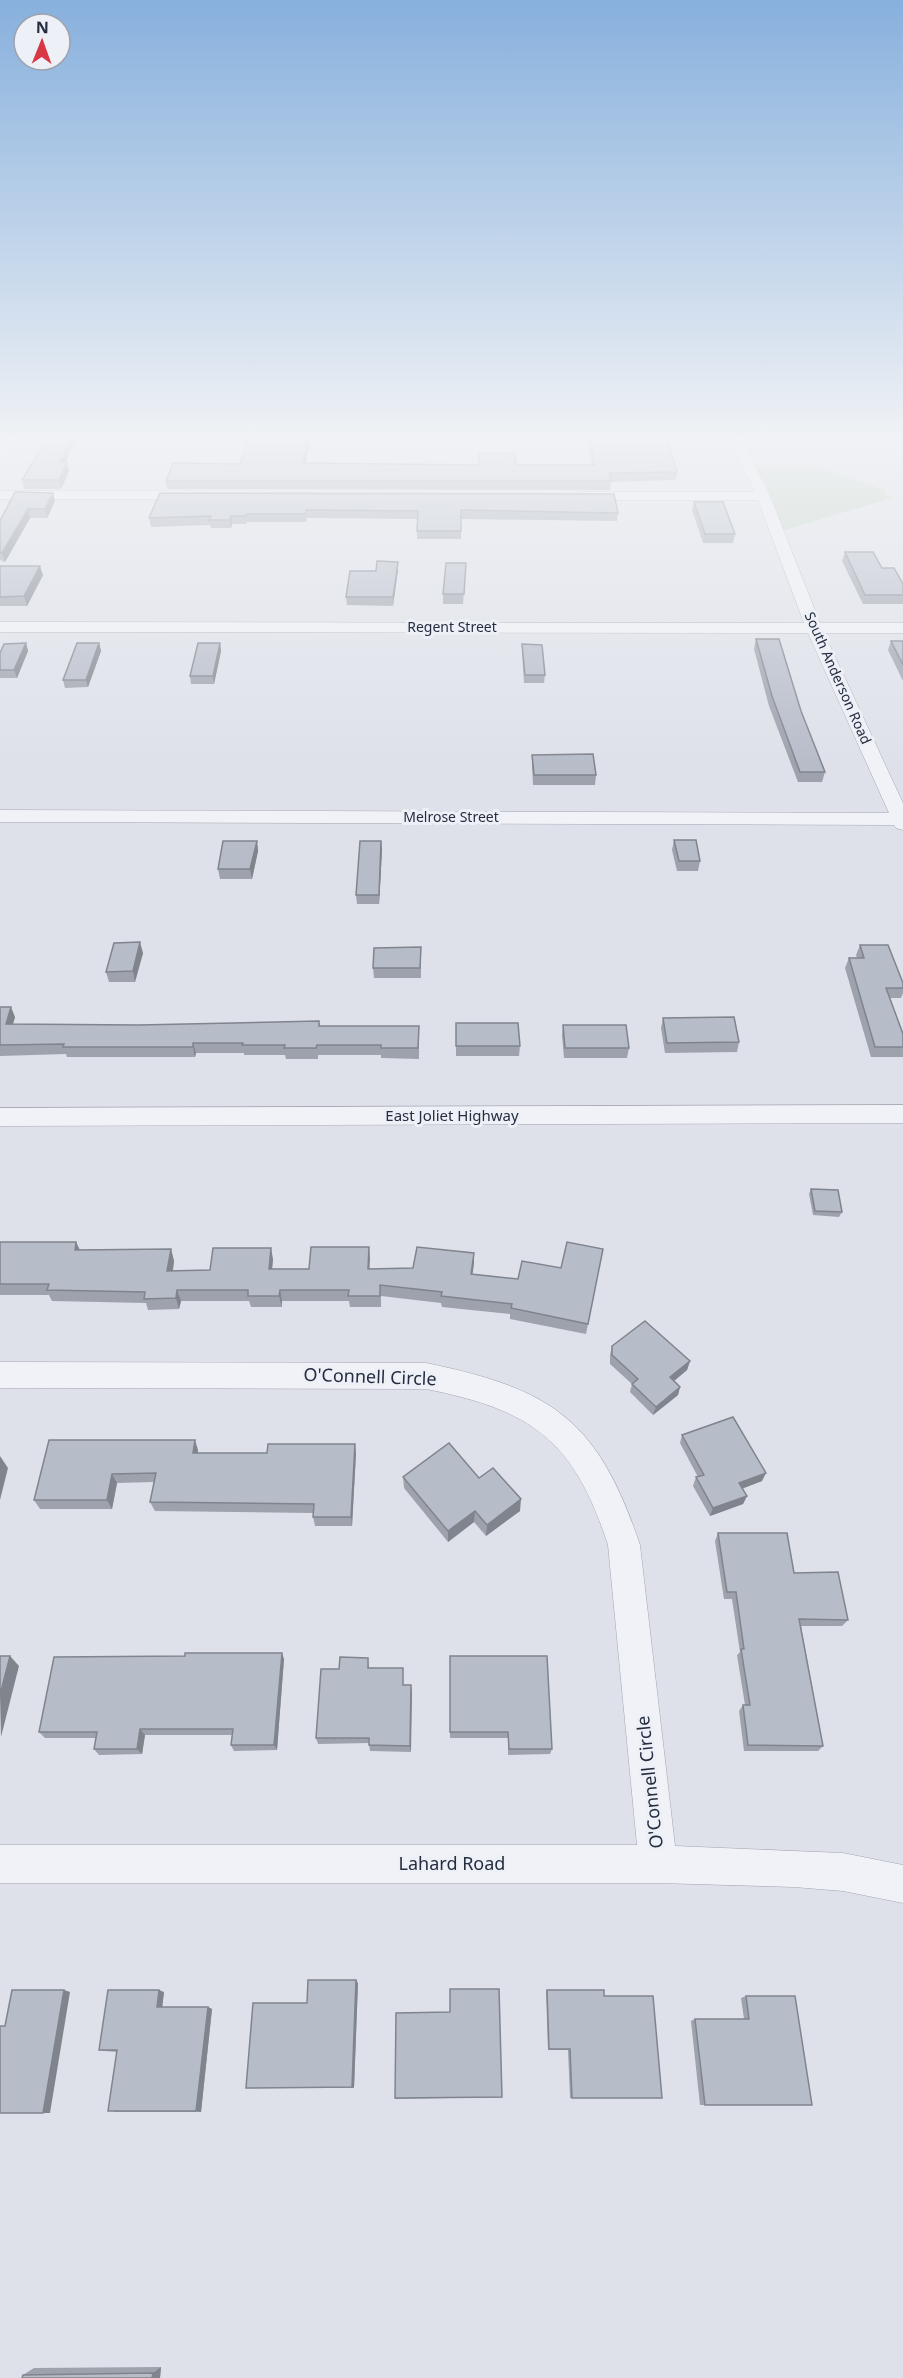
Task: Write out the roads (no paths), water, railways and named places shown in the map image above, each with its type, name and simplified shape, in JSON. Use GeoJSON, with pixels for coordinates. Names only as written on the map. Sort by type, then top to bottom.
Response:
{"type":"FeatureCollection","features":[{"type":"Feature","properties":{"kind":"street","name":"South Anderson Road"},"geometry":{"type":"LineString","coordinates":[[782,544],[814,628],[902,820]]}},
{"type":"Feature","properties":{"kind":"street","name":"Regent Street"},"geometry":{"type":"LineString","coordinates":[[0,627],[903,628]]}},
{"type":"Feature","properties":{"kind":"street","name":"Melrose Street"},"geometry":{"type":"LineString","coordinates":[[0,816],[902,820]]}},
{"type":"Feature","properties":{"kind":"street","name":"East Joliet Highway"},"geometry":{"type":"LineString","coordinates":[[0,1117],[903,1114]]}},
{"type":"Feature","properties":{"kind":"street","name":"O'Connell Circle"},"geometry":{"type":"LineString","coordinates":[[0,1375],[426,1376],[465,1382],[507,1396],[548,1419],[579,1449],[595,1470],[609,1498],[624,1545],[658,1864]]}},
{"type":"Feature","properties":{"kind":"street","name":"Lahard Road"},"geometry":{"type":"LineString","coordinates":[[0,1864],[658,1864],[794,1868],[843,1872],[903,1884]]}}]}
